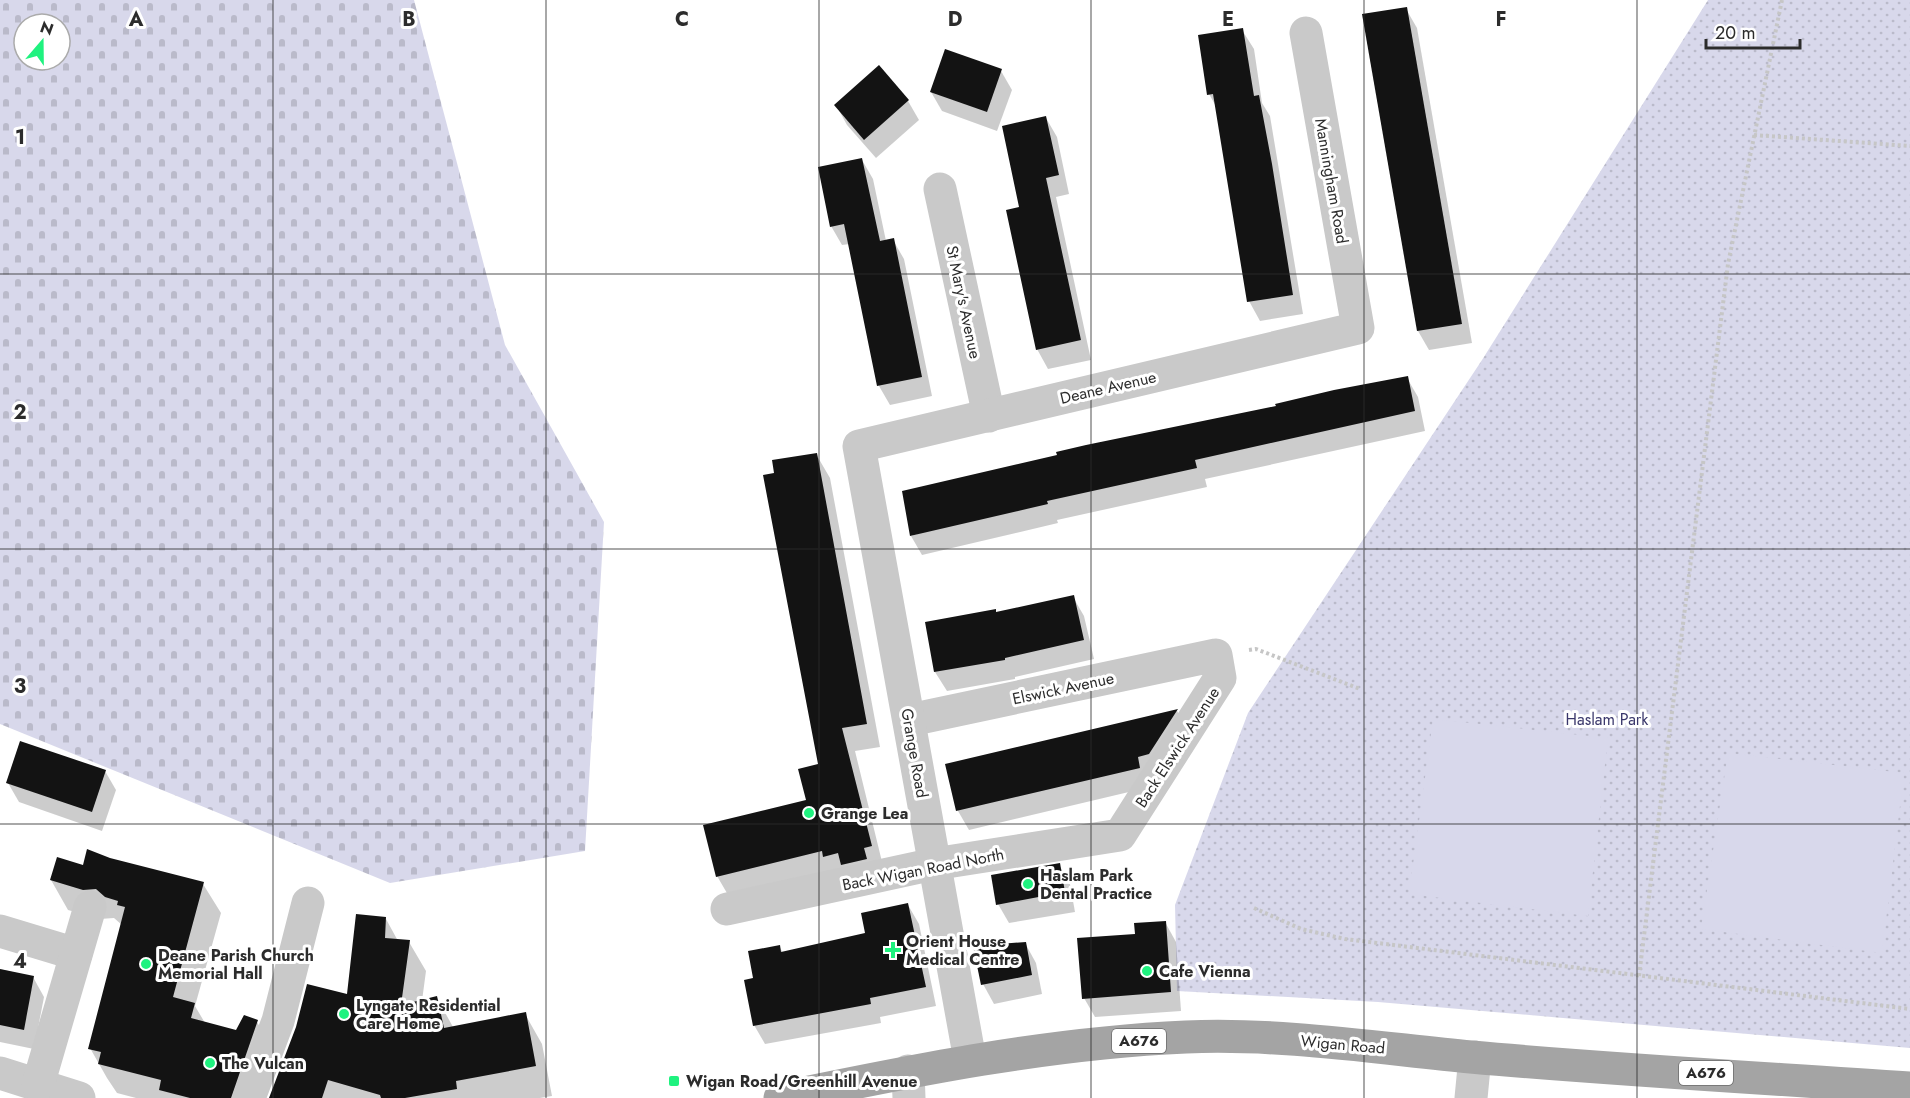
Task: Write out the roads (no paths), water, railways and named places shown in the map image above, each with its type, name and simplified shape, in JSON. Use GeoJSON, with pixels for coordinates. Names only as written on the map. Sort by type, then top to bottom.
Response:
{"type":"FeatureCollection","features":[{"type":"Feature","properties":{"kind":"main road","name":"Wigan Road"},"geometry":{"type":"LineString","coordinates":[[780,1098],[909,1084],[970,1060],[1053,1047],[1189,1037],[1290,1039],[1475,1057],[1910,1088]]}},
{"type":"Feature","properties":{"kind":"street","name":"Manningham Road"},"geometry":{"type":"LineString","coordinates":[[1306,33],[1358,328]]}},
{"type":"Feature","properties":{"kind":"street","name":"St Mary's Avenue"},"geometry":{"type":"LineString","coordinates":[[940,189],[988,416]]}},
{"type":"Feature","properties":{"kind":"street","name":"Deane Avenue"},"geometry":{"type":"LineString","coordinates":[[859,446],[1358,328]]}},
{"type":"Feature","properties":{"kind":"street","name":"Grange Road"},"geometry":{"type":"LineString","coordinates":[[859,446],[970,1060]]}},
{"type":"Feature","properties":{"kind":"street","name":"Elswick Avenue"},"geometry":{"type":"LineString","coordinates":[[910,720],[1216,655]]}},
{"type":"Feature","properties":{"kind":"street","name":"Back Elswick Avenue"},"geometry":{"type":"LineString","coordinates":[[1120,835],[1220,678],[1216,655]]}},
{"type":"Feature","properties":{"kind":"street","name":"Back Wigan Road North"},"geometry":{"type":"LineString","coordinates":[[727,909],[934,864],[1120,835]]}},
{"type":"Feature","properties":{"kind":"street"},"geometry":{"type":"LineString","coordinates":[[249,1098],[278,1021],[308,903]]}},
{"type":"Feature","properties":{"kind":"street"},"geometry":{"type":"LineString","coordinates":[[38,1085],[90,907]]}},
{"type":"Feature","properties":{"kind":"street"},"geometry":{"type":"LineString","coordinates":[[0,932],[76,954]]}},
{"type":"Feature","properties":{"kind":"street"},"geometry":{"type":"LineString","coordinates":[[1471,1098],[1475,1057]]}},
{"type":"Feature","properties":{"kind":"street"},"geometry":{"type":"LineString","coordinates":[[0,1073],[79,1098]]}},
{"type":"Feature","properties":{"kind":"place","name":"Grange Lea"},"geometry":{"type":"Point","coordinates":[809,813]}},
{"type":"Feature","properties":{"kind":"place","name":"Haslam Park Dental Practice"},"geometry":{"type":"Point","coordinates":[1028,884]}},
{"type":"Feature","properties":{"kind":"place","name":"Orient House Medical Centre"},"geometry":{"type":"Point","coordinates":[893,950]}},
{"type":"Feature","properties":{"kind":"place","name":"Deane Parish Church Memorial Hall"},"geometry":{"type":"Point","coordinates":[146,964]}},
{"type":"Feature","properties":{"kind":"place","name":"Cafe Vienna"},"geometry":{"type":"Point","coordinates":[1147,971]}},
{"type":"Feature","properties":{"kind":"place","name":"Lyngate Residential Care Home"},"geometry":{"type":"Point","coordinates":[344,1014]}},
{"type":"Feature","properties":{"kind":"place","name":"The Vulcan"},"geometry":{"type":"Point","coordinates":[210,1063]}},
{"type":"Feature","properties":{"kind":"place","name":"Wigan Road/Greenhill Avenue"},"geometry":{"type":"Point","coordinates":[674,1081]}},
{"type":"Feature","properties":{"kind":"park label","name":"Haslam Park"},"geometry":{"type":"Point","coordinates":[1607,719]}}]}
